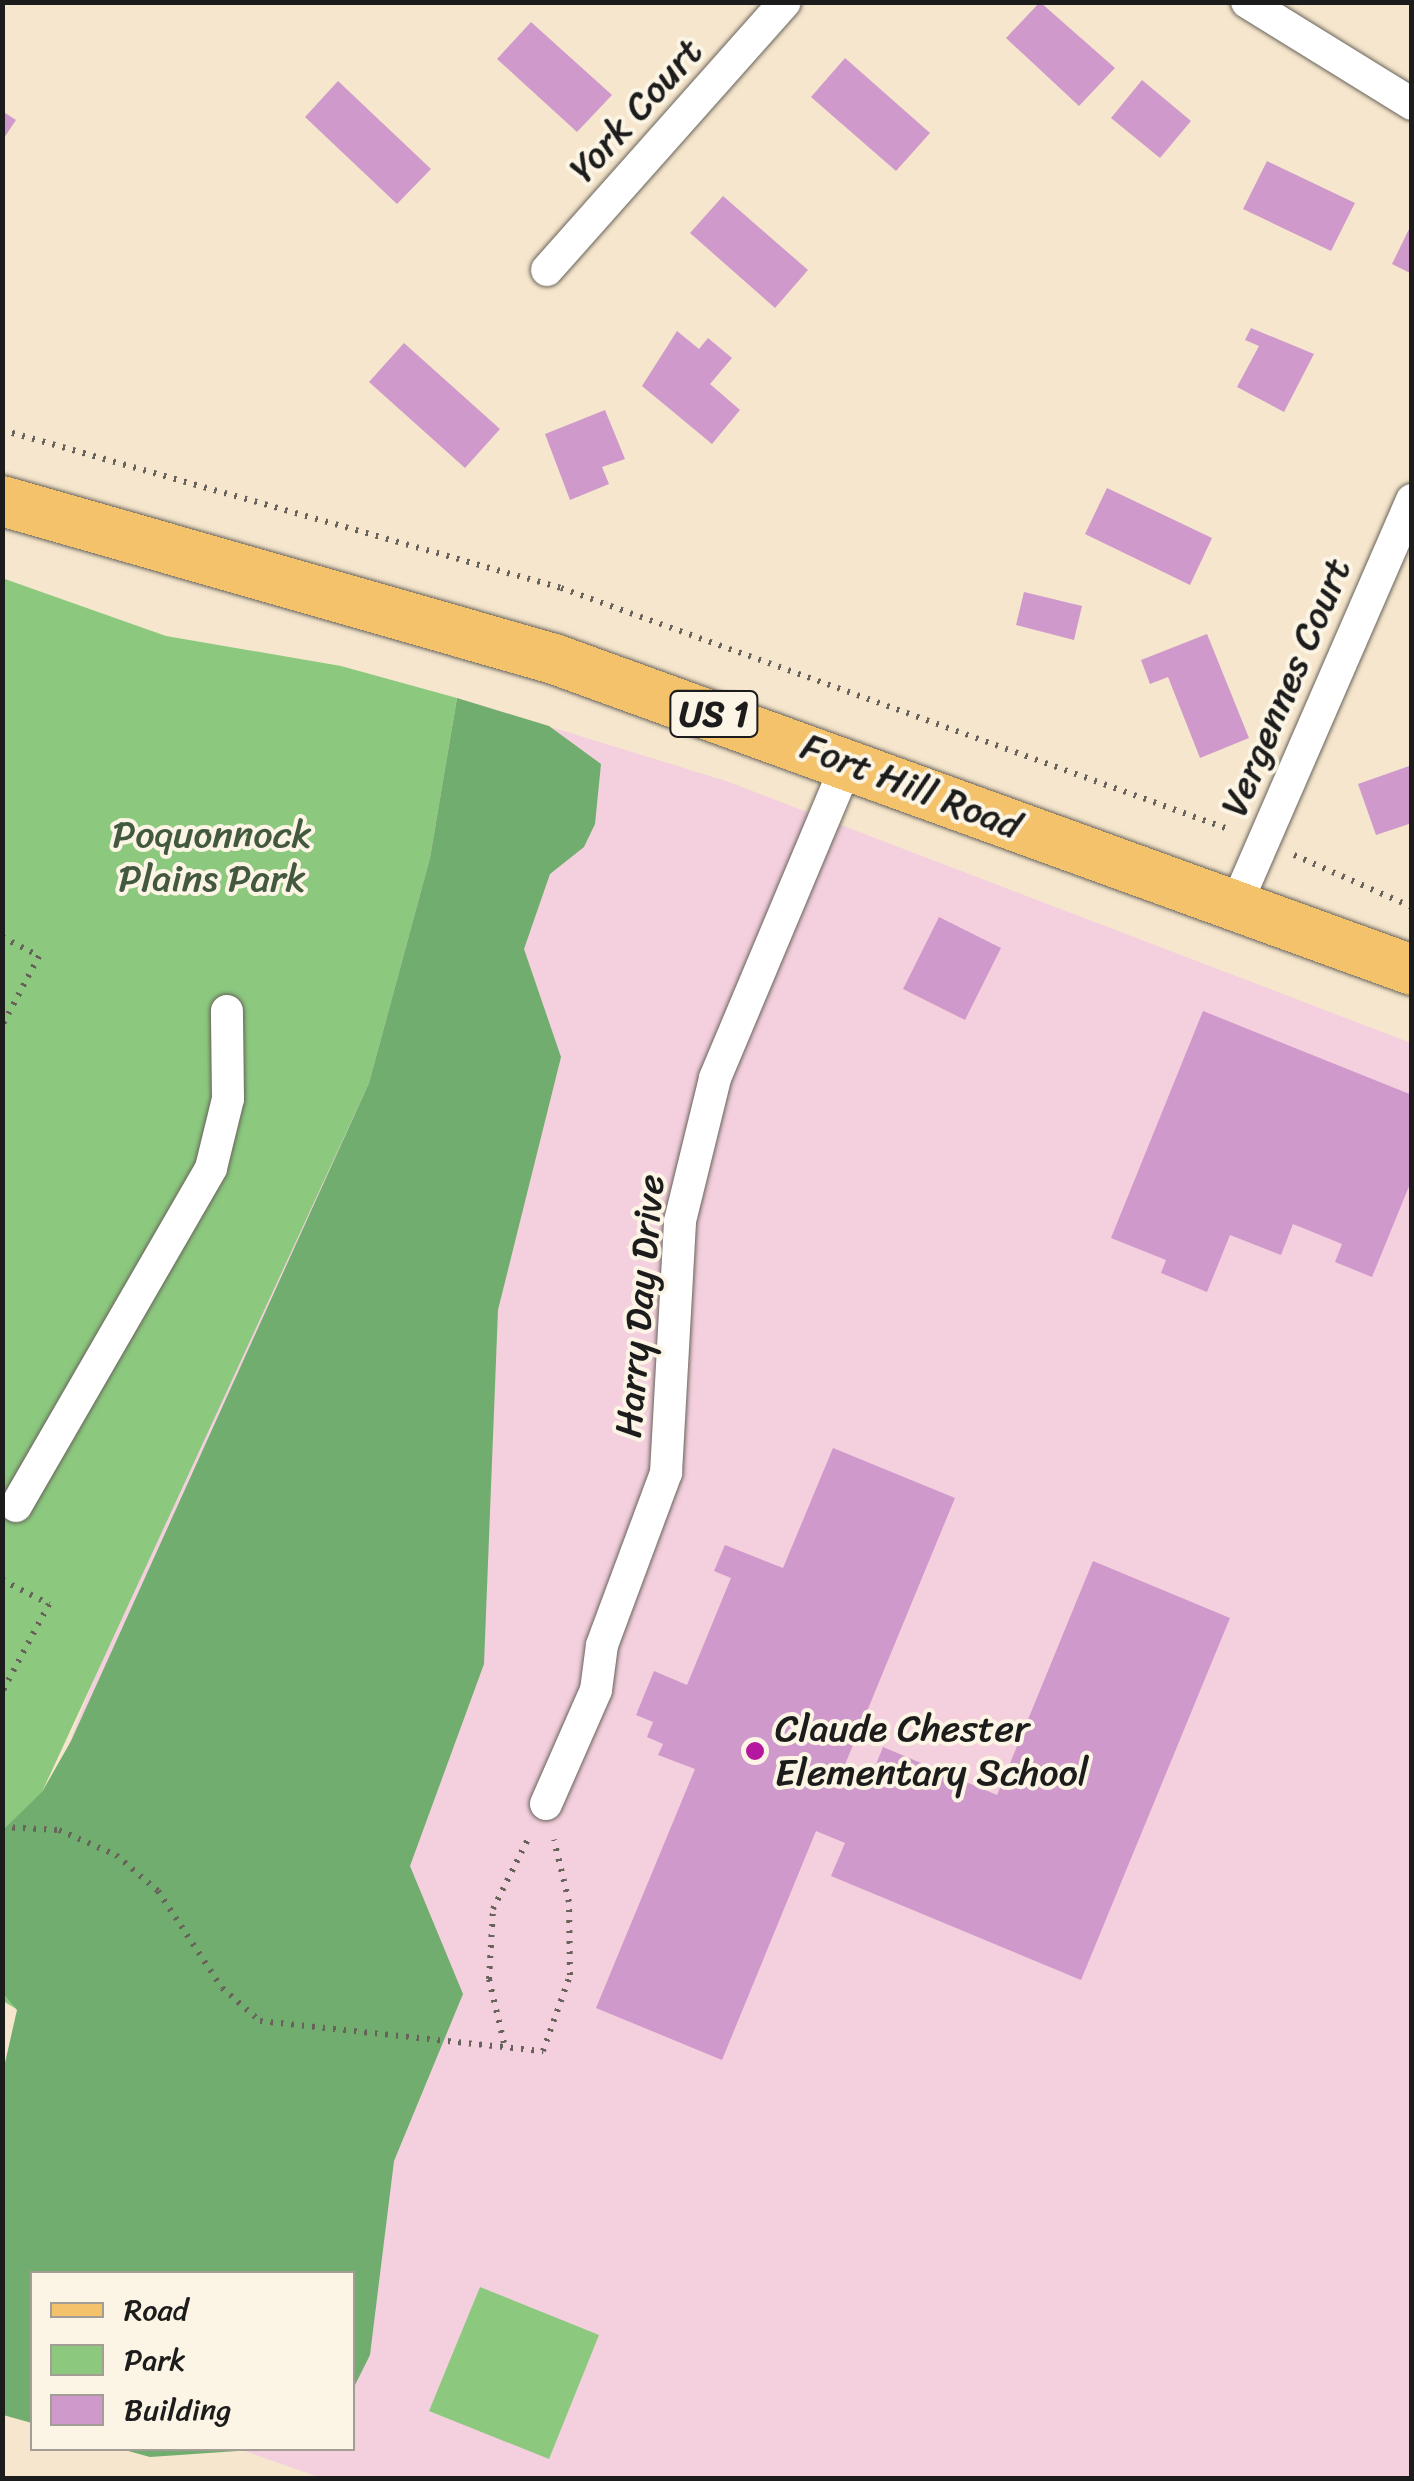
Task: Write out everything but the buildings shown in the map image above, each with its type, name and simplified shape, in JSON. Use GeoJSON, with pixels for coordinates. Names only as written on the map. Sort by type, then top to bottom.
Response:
{"type":"FeatureCollection","features":[{"type":"Feature","properties":{"kind":"main road","name":"Fort Hill Road"},"geometry":{"type":"LineString","coordinates":[[2,501],[481,636],[848,762],[1412,970]]}},
{"type":"Feature","properties":{"kind":"street","name":"York Court"},"geometry":{"type":"LineString","coordinates":[[547,270],[785,2]]}},
{"type":"Feature","properties":{"kind":"street"},"geometry":{"type":"LineString","coordinates":[[1247,2],[1412,104]]}},
{"type":"Feature","properties":{"kind":"street","name":"Vergennes Court"},"geometry":{"type":"LineString","coordinates":[[1235,907],[1412,500]]}},
{"type":"Feature","properties":{"kind":"street","name":"Harry Day Drive"},"geometry":{"type":"LineString","coordinates":[[546,1804],[596,1690],[602,1645],[666,1473],[680,1221],[693,1153],[740,1013],[848,762]]}},
{"type":"Feature","properties":{"kind":"street"},"geometry":{"type":"LineString","coordinates":[[16,1506],[211,1168],[228,1099],[226,1011]]}},
{"type":"Feature","properties":{"kind":"path"},"geometry":{"type":"LineString","coordinates":[[2,430],[561,588],[1222,827]]}},
{"type":"Feature","properties":{"kind":"path"},"geometry":{"type":"LineString","coordinates":[[1307,860],[1412,907]]}},
{"type":"Feature","properties":{"kind":"path"},"geometry":{"type":"LineString","coordinates":[[2,937],[38,956],[2,1026]]}},
{"type":"Feature","properties":{"kind":"path"},"geometry":{"type":"LineString","coordinates":[[2,1580],[48,1604],[2,1692]]}},
{"type":"Feature","properties":{"kind":"path"},"geometry":{"type":"LineString","coordinates":[[2,1828],[59,1830],[116,1855],[158,1892],[222,1988],[260,2021],[504,2042],[543,2051],[570,1974],[569,1902],[546,1804]]}},
{"type":"Feature","properties":{"kind":"path"},"geometry":{"type":"LineString","coordinates":[[504,2042],[489,1978],[492,1909],[546,1804]]}},
{"type":"Feature","properties":{"kind":"shaded area","name":"Claude Chester Elementary School"},"geometry":{"type":"Polygon","coordinates":[[[457,698],[726,781],[1411,1043],[1411,2478],[321,2478],[245,2451],[355,2451],[355,2271],[32,2271],[68,2040],[7,1908],[457,721],[457,698]]]}},
{"type":"Feature","properties":{"kind":"green space","name":"Poquonnock Plains Park"},"geometry":{"type":"Polygon","coordinates":[[[2,578],[166,636],[341,666],[457,698],[430,858],[369,1083],[42,1792],[89,2052],[3,2001],[2,578]]]}},
{"type":"Feature","properties":{"kind":"green space"},"geometry":{"type":"Polygon","coordinates":[[[457,698],[549,726],[601,764],[595,824],[584,847],[550,874],[524,949],[561,1057],[498,1310],[484,1664],[410,1866],[463,1994],[394,2161],[370,2355],[355,2385],[355,2271],[30,2271],[30,2422],[3,2415],[2,2076],[17,2010],[3,1993],[3,1830],[42,1792],[71,1741],[369,1083],[430,858],[457,698]]]}},
{"type":"Feature","properties":{"kind":"green space"},"geometry":{"type":"Polygon","coordinates":[[[480,2287],[599,2335],[549,2459],[429,2411],[480,2287]]]}},
{"type":"Feature","properties":{"kind":"green space"},"geometry":{"type":"Polygon","coordinates":[[[128,2451],[236,2451],[150,2457],[128,2451]]]}},
{"type":"Feature","properties":{"kind":"place","name":"Claude Chester Elementary School"},"geometry":{"type":"Point","coordinates":[755,1751]}}]}
